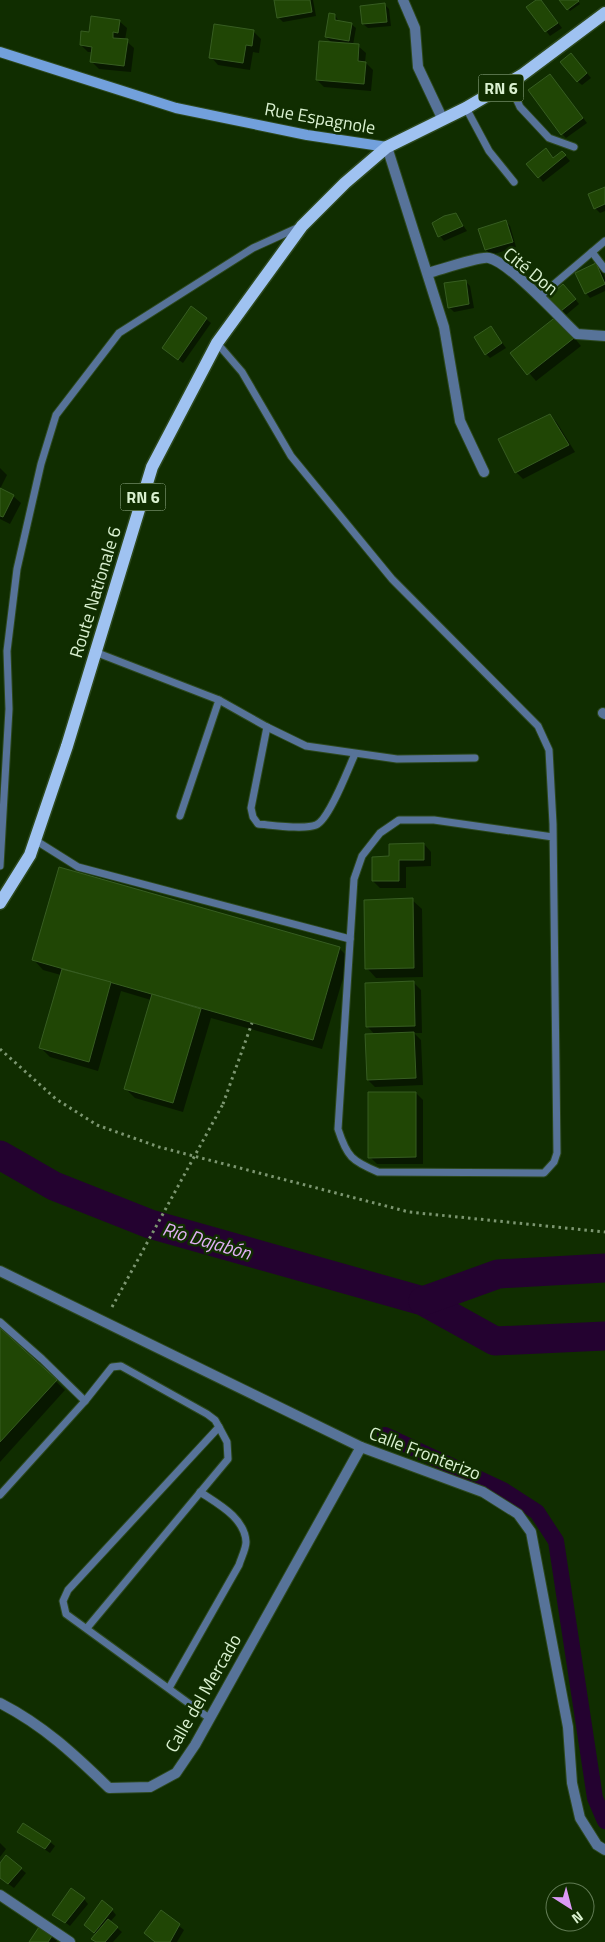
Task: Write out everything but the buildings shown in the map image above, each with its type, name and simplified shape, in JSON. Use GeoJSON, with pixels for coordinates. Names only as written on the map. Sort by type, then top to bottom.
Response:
{"type":"FeatureCollection","features":[{"type":"Feature","properties":{"kind":"main road","name":"Rue Espagnole"},"geometry":{"type":"LineString","coordinates":[[387,147],[466,108],[509,83],[605,13]]}},
{"type":"Feature","properties":{"kind":"main road","name":"Route Nationale 6"},"geometry":{"type":"LineString","coordinates":[[0,903],[30,855],[152,467],[217,344],[302,226],[345,183],[387,147]]}},
{"type":"Feature","properties":{"kind":"street"},"geometry":{"type":"LineString","coordinates":[[403,0],[414,28],[418,67],[443,120]]}},
{"type":"Feature","properties":{"kind":"street","name":"Rue Espagnole"},"geometry":{"type":"LineString","coordinates":[[0,52],[176,108],[306,135],[387,147]]}},
{"type":"Feature","properties":{"kind":"street"},"geometry":{"type":"LineString","coordinates":[[387,147],[444,327],[460,421],[484,472]]}},
{"type":"Feature","properties":{"kind":"street","name":"Cité Don"},"geometry":{"type":"LineString","coordinates":[[428,273],[487,258],[500,263],[577,334],[605,336]]}},
{"type":"Feature","properties":{"kind":"street","name":"Calle Fronterizo"},"geometry":{"type":"LineString","coordinates":[[0,1271],[361,1447],[483,1492],[518,1514],[531,1532],[568,1727],[572,1783],[580,1818],[597,1845],[605,1850]]}},
{"type":"Feature","properties":{"kind":"street","name":"Calle del Mercado"},"geometry":{"type":"LineString","coordinates":[[0,1703],[26,1716],[73,1753],[108,1788],[150,1787],[176,1773],[195,1746],[361,1447]]}},
{"type":"Feature","properties":{"kind":"street"},"geometry":{"type":"LineString","coordinates":[[0,1895],[70,1942]]}},
{"type":"Feature","properties":{"kind":"lane"},"geometry":{"type":"LineString","coordinates":[[509,83],[520,107],[549,138],[574,147]]}},
{"type":"Feature","properties":{"kind":"lane"},"geometry":{"type":"LineString","coordinates":[[466,108],[489,152],[514,182]]}},
{"type":"Feature","properties":{"kind":"lane"},"geometry":{"type":"LineString","coordinates":[[0,866],[9,709],[7,651],[17,569],[40,464],[56,415],[119,333],[253,248],[302,226]]}},
{"type":"Feature","properties":{"kind":"lane"},"geometry":{"type":"LineString","coordinates":[[539,297],[605,241]]}},
{"type":"Feature","properties":{"kind":"lane"},"geometry":{"type":"LineString","coordinates":[[592,252],[605,269]]}},
{"type":"Feature","properties":{"kind":"lane"},"geometry":{"type":"LineString","coordinates":[[217,344],[242,372],[291,456],[392,579],[538,726],[549,750],[553,837],[557,1153],[554,1162],[544,1173],[378,1172],[363,1166],[345,1152],[338,1130],[354,879],[362,856],[380,833],[399,820],[434,820],[553,837]]}},
{"type":"Feature","properties":{"kind":"lane"},"geometry":{"type":"LineString","coordinates":[[95,652],[219,700],[267,728],[306,746],[398,759],[475,758]]}},
{"type":"Feature","properties":{"kind":"lane"},"geometry":{"type":"LineString","coordinates":[[180,816],[219,700]]}},
{"type":"Feature","properties":{"kind":"lane"},"geometry":{"type":"LineString","coordinates":[[267,728],[251,808],[253,817],[258,824],[316,825],[326,818],[355,754]]}},
{"type":"Feature","properties":{"kind":"lane"},"geometry":{"type":"LineString","coordinates":[[35,840],[78,867],[350,939]]}},
{"type":"Feature","properties":{"kind":"lane"},"geometry":{"type":"LineString","coordinates":[[0,1322],[85,1401]]}},
{"type":"Feature","properties":{"kind":"lane"},"geometry":{"type":"LineString","coordinates":[[0,1494],[85,1401],[112,1367],[121,1366],[215,1420],[227,1442],[228,1459],[87,1628]]}},
{"type":"Feature","properties":{"kind":"lane"},"geometry":{"type":"LineString","coordinates":[[210,1718],[66,1614],[63,1601],[68,1590],[219,1427]]}},
{"type":"Feature","properties":{"kind":"lane"},"geometry":{"type":"LineString","coordinates":[[169,1688],[239,1564],[246,1544],[244,1533],[237,1520],[227,1510],[200,1492]]}},
{"type":"Feature","properties":{"kind":"path"},"geometry":{"type":"LineString","coordinates":[[112,1307],[223,1104],[252,1023]]}},
{"type":"Feature","properties":{"kind":"path"},"geometry":{"type":"LineString","coordinates":[[0,1049],[56,1099],[97,1125],[159,1147],[409,1212],[605,1232]]}},
{"type":"Feature","properties":{"kind":"waterway","name":"Río Dajabón"},"geometry":{"type":"LineString","coordinates":[[0,1155],[54,1186],[150,1224],[423,1301],[495,1341],[605,1336]]}},
{"type":"Feature","properties":{"kind":"waterway","name":"Río Dajabón"},"geometry":{"type":"LineString","coordinates":[[423,1301],[498,1274],[605,1268]]}},
{"type":"Feature","properties":{"kind":"waterway"},"geometry":{"type":"LineString","coordinates":[[385,1435],[503,1490],[537,1512],[556,1541],[595,1798],[605,1821]]}}]}
